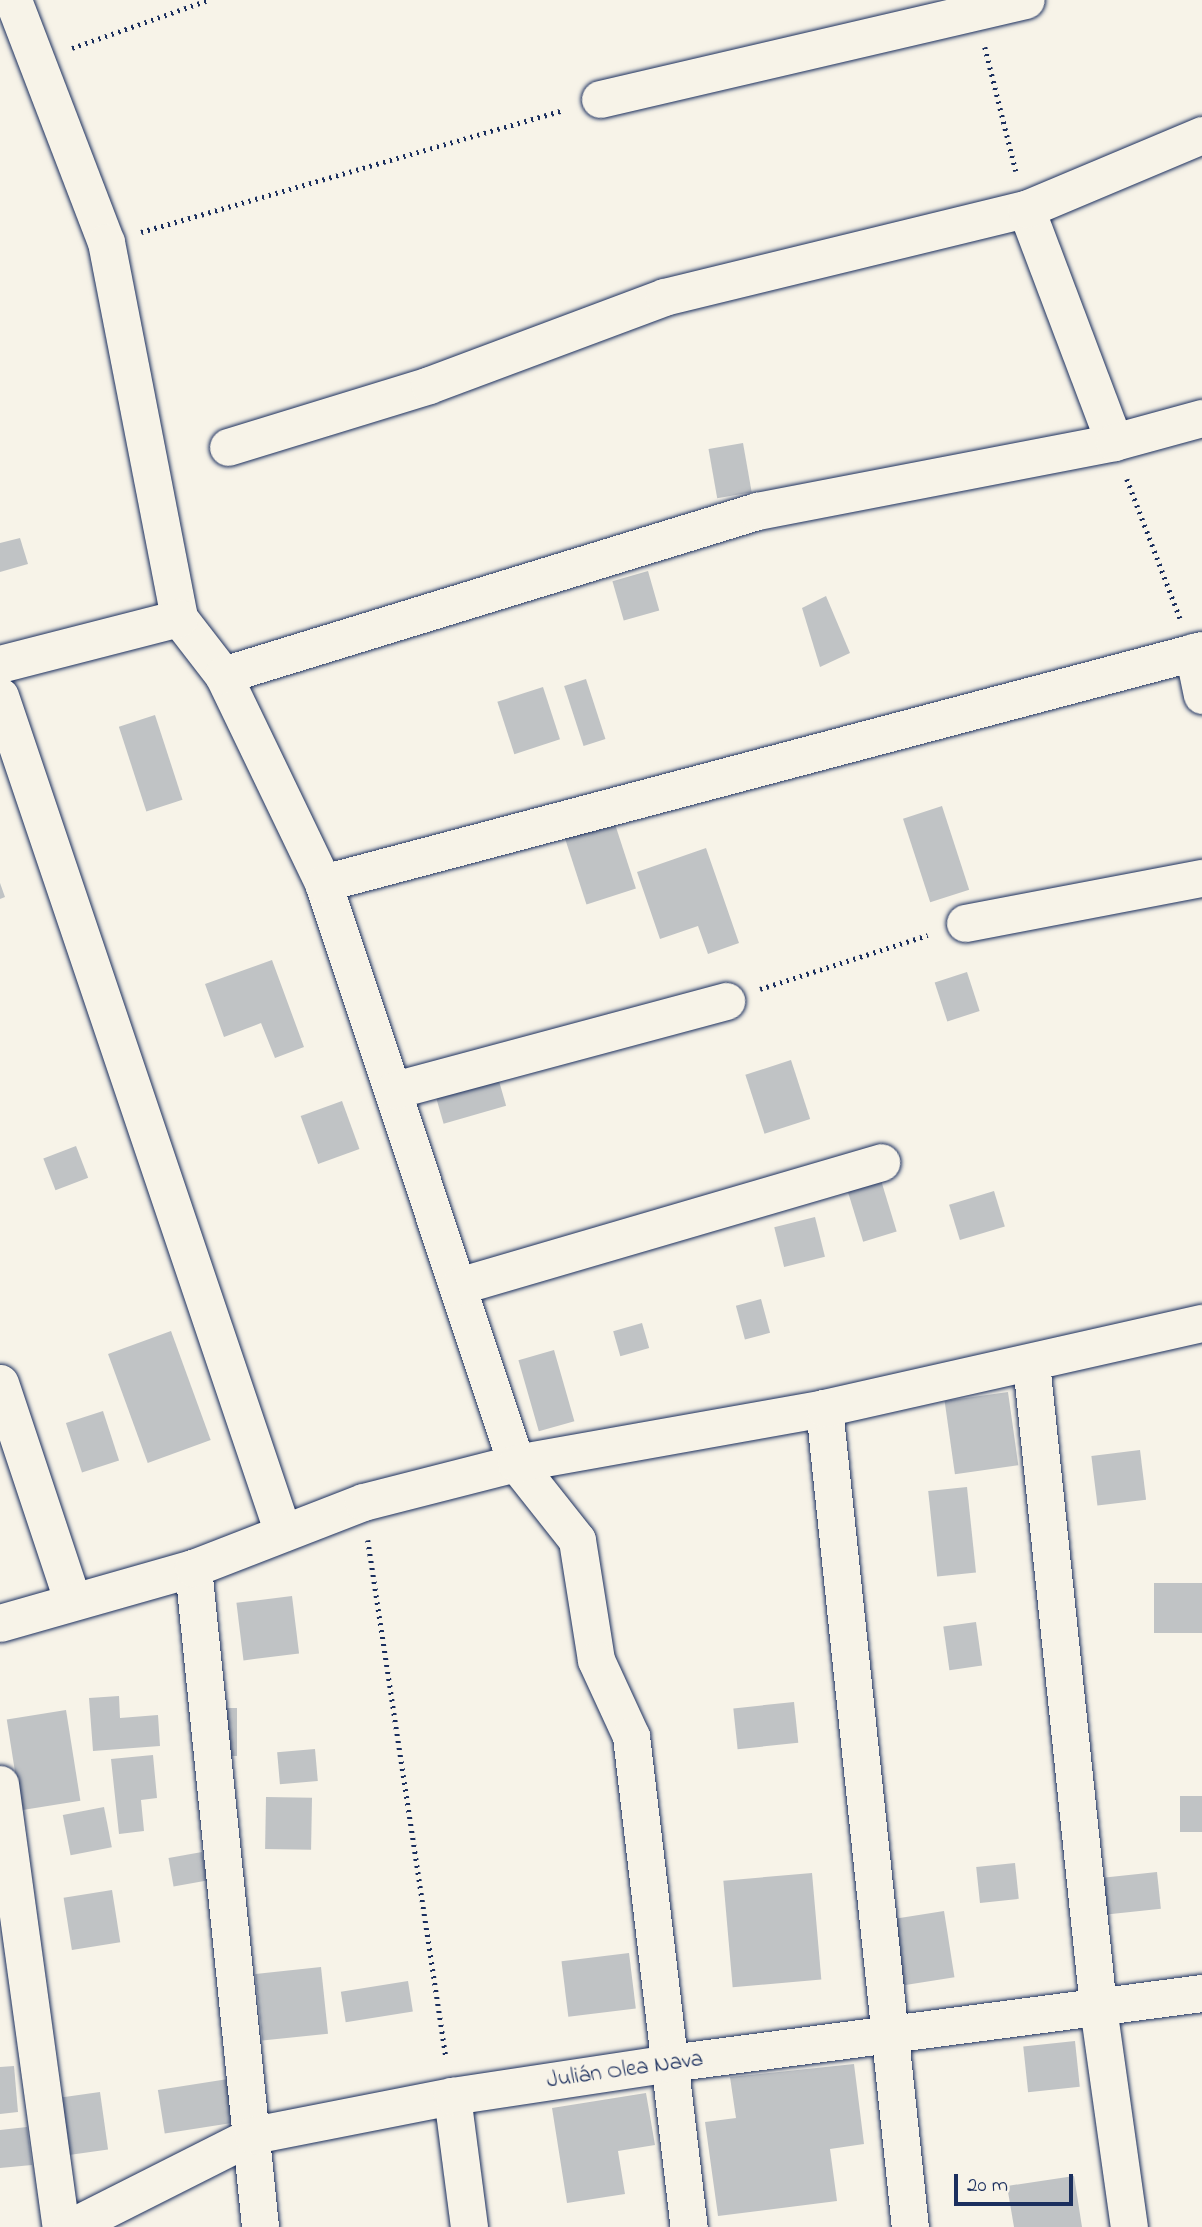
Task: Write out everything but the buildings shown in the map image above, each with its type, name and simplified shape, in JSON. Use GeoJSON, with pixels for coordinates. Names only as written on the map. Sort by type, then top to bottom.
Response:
{"type":"FeatureCollection","features":[{"type":"Feature","properties":{"kind":"street"},"geometry":{"type":"LineString","coordinates":[[13,0],[39,60],[106,242],[179,618],[223,675],[323,883],[516,1463],[577,1540],[596,1660],[631,1736],[690,2227]]}},
{"type":"Feature","properties":{"kind":"street"},"geometry":{"type":"LineString","coordinates":[[600,99],[975,7],[1026,0]]}},
{"type":"Feature","properties":{"kind":"street"},"geometry":{"type":"LineString","coordinates":[[228,447],[429,385],[664,297],[1026,209],[1202,135]]}},
{"type":"Feature","properties":{"kind":"street"},"geometry":{"type":"LineString","coordinates":[[1026,209],[1114,443]]}},
{"type":"Feature","properties":{"kind":"street"},"geometry":{"type":"LineString","coordinates":[[223,675],[757,510],[1114,443],[1202,418]]}},
{"type":"Feature","properties":{"kind":"street"},"geometry":{"type":"LineString","coordinates":[[0,664],[179,618]]}},
{"type":"Feature","properties":{"kind":"street"},"geometry":{"type":"LineString","coordinates":[[323,883],[1198,651],[1202,695]]}},
{"type":"Feature","properties":{"kind":"street"},"geometry":{"type":"LineString","coordinates":[[0,696],[282,1530]]}},
{"type":"Feature","properties":{"kind":"street"},"geometry":{"type":"LineString","coordinates":[[965,923],[1202,878]]}},
{"type":"Feature","properties":{"kind":"street"},"geometry":{"type":"LineString","coordinates":[[394,1090],[726,1000]]}},
{"type":"Feature","properties":{"kind":"street"},"geometry":{"type":"LineString","coordinates":[[458,1286],[881,1161]]}},
{"type":"Feature","properties":{"kind":"street"},"geometry":{"type":"LineString","coordinates":[[0,1623],[72,1600],[193,1568],[282,1530],[363,1502],[516,1463],[824,1408],[1202,1323]]}},
{"type":"Feature","properties":{"kind":"street"},"geometry":{"type":"LineString","coordinates":[[1031,1363],[1098,2007],[1129,2227]]}},
{"type":"Feature","properties":{"kind":"street"},"geometry":{"type":"LineString","coordinates":[[0,1383],[72,1600]]}},
{"type":"Feature","properties":{"kind":"street"},"geometry":{"type":"LineString","coordinates":[[824,1408],[887,2037],[910,2227]]}},
{"type":"Feature","properties":{"kind":"street"},"geometry":{"type":"LineString","coordinates":[[193,1568],[234,2003],[253,2135],[260,2227]]}},
{"type":"Feature","properties":{"kind":"street"},"geometry":{"type":"LineString","coordinates":[[0,1784],[61,2227]]}},
{"type":"Feature","properties":{"kind":"street","name":"Julián Olea Nava"},"geometry":{"type":"LineString","coordinates":[[71,2227],[253,2135],[452,2096],[670,2063],[887,2037],[1202,1993]]}},
{"type":"Feature","properties":{"kind":"street"},"geometry":{"type":"LineString","coordinates":[[452,2096],[469,2227]]}},
{"type":"Feature","properties":{"kind":"path"},"geometry":{"type":"LineString","coordinates":[[39,60],[208,0]]}},
{"type":"Feature","properties":{"kind":"path"},"geometry":{"type":"LineString","coordinates":[[975,7],[1026,209]]}},
{"type":"Feature","properties":{"kind":"path"},"geometry":{"type":"LineString","coordinates":[[106,242],[600,99]]}},
{"type":"Feature","properties":{"kind":"path"},"geometry":{"type":"LineString","coordinates":[[1114,443],[1198,651]]}},
{"type":"Feature","properties":{"kind":"path"},"geometry":{"type":"LineString","coordinates":[[726,1000],[965,923]]}},
{"type":"Feature","properties":{"kind":"path"},"geometry":{"type":"LineString","coordinates":[[363,1502],[452,2096]]}}]}
